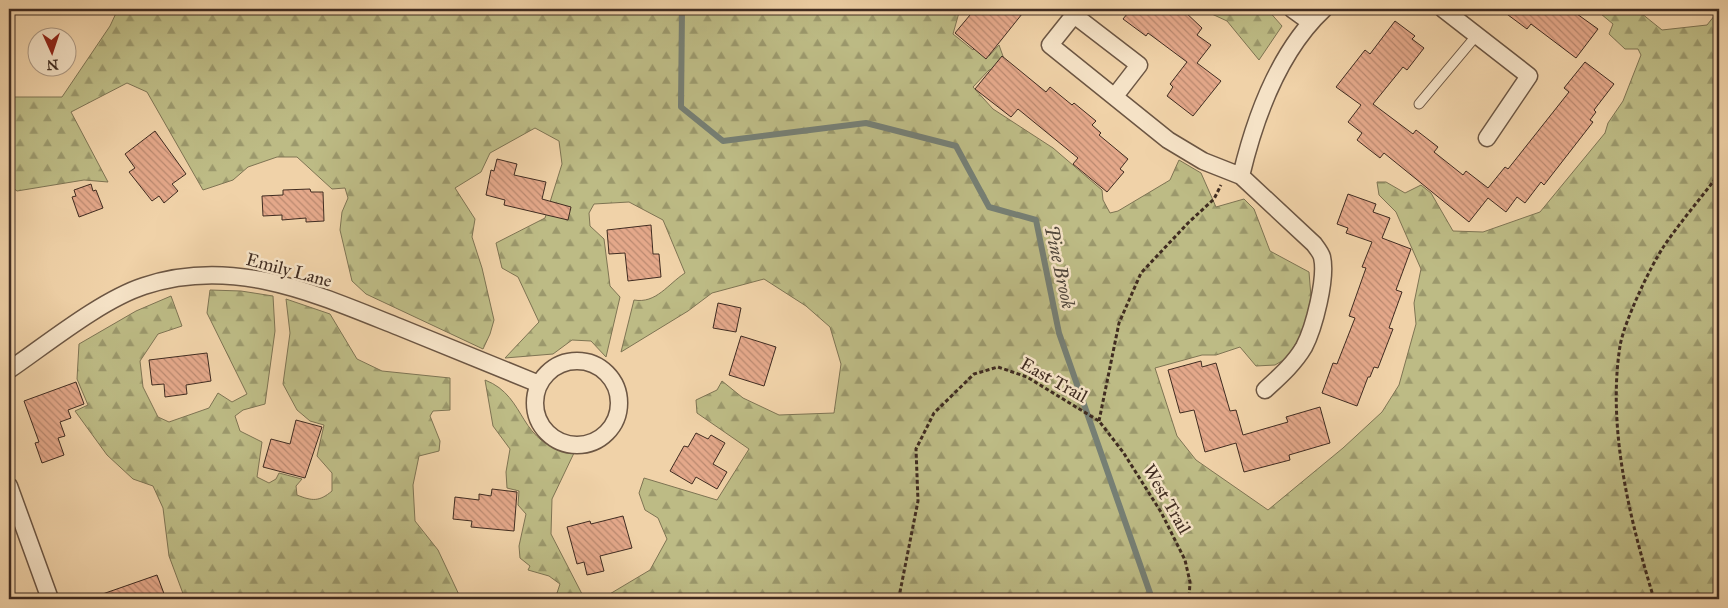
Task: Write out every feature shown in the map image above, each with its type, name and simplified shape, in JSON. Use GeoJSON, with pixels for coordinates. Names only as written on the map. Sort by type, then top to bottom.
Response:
{"type":"FeatureCollection","features":[{"type":"Feature","properties":{"kind":"street"},"geometry":{"type":"LineString","coordinates":[[1292,9],[1310,22]]}},
{"type":"Feature","properties":{"kind":"street"},"geometry":{"type":"LineString","coordinates":[[1241,176],[1251,136],[1262,106],[1280,70],[1310,22],[1324,9]]}},
{"type":"Feature","properties":{"kind":"street"},"geometry":{"type":"LineString","coordinates":[[1443,9],[1528,76],[1486,138]]}},
{"type":"Feature","properties":{"kind":"street"},"geometry":{"type":"LineString","coordinates":[[1115,96],[1139,65],[1074,15],[1050,45],[1168,140],[1203,161],[1241,176],[1314,244],[1322,256],[1321,281],[1311,331],[1303,348],[1292,363],[1265,390]]}},
{"type":"Feature","properties":{"kind":"street","name":"Emily Lane"},"geometry":{"type":"LineString","coordinates":[[9,370],[113,300],[142,287],[194,275],[227,274],[260,279],[324,298],[539,384]]}},
{"type":"Feature","properties":{"kind":"street"},"geometry":{"type":"LineString","coordinates":[[577,361],[595,365],[609,376],[617,392],[619,402],[615,420],[610,428],[596,440],[577,444],[559,440],[544,428],[536,412],[536,393],[539,384],[551,370],[567,362],[577,361]]}},
{"type":"Feature","properties":{"kind":"street"},"geometry":{"type":"LineString","coordinates":[[9,486],[50,599]]}},
{"type":"Feature","properties":{"kind":"lane"},"geometry":{"type":"LineString","coordinates":[[1419,104],[1476,36]]}},
{"type":"Feature","properties":{"kind":"path"},"geometry":{"type":"LineString","coordinates":[[1654,599],[1634,534],[1616,414],[1620,345],[1631,311],[1663,247],[1719,174]]}},
{"type":"Feature","properties":{"kind":"path"},"geometry":{"type":"LineString","coordinates":[[1098,421],[1119,323],[1141,273],[1188,222],[1214,199],[1221,184]]}},
{"type":"Feature","properties":{"kind":"path","name":"East Trail"},"geometry":{"type":"LineString","coordinates":[[900,599],[918,501],[916,449],[934,413],[974,374],[998,367],[1027,377],[1098,421]]}},
{"type":"Feature","properties":{"kind":"path","name":"West Trail"},"geometry":{"type":"LineString","coordinates":[[1098,421],[1123,452],[1161,512],[1185,560],[1190,582],[1189,599]]}},
{"type":"Feature","properties":{"kind":"green space"},"geometry":{"type":"Polygon","coordinates":[[[118,9],[960,9],[953,34],[973,50],[976,46],[989,56],[999,45],[1004,59],[995,69],[989,70],[973,87],[993,109],[1053,148],[1102,190],[1103,200],[1110,213],[1118,211],[1170,180],[1179,160],[1201,173],[1216,207],[1244,199],[1254,209],[1270,251],[1309,272],[1311,297],[1306,321],[1299,338],[1287,358],[1275,365],[1256,366],[1240,347],[1216,355],[1202,355],[1155,368],[1177,436],[1196,460],[1268,510],[1343,448],[1382,412],[1399,385],[1416,324],[1414,303],[1421,269],[1396,212],[1379,195],[1377,182],[1386,182],[1405,193],[1421,185],[1431,193],[1453,231],[1483,232],[1540,212],[1605,133],[1608,123],[1623,101],[1641,55],[1638,49],[1625,49],[1609,34],[1613,24],[1595,9],[1636,9],[1662,30],[1707,25],[1719,10],[1719,599],[550,599],[557,593],[560,584],[549,576],[528,570],[530,566],[520,558],[519,546],[526,514],[518,505],[519,491],[507,488],[506,472],[510,449],[493,426],[485,380],[499,388],[509,397],[532,431],[542,441],[555,448],[574,453],[552,499],[551,534],[582,594],[603,598],[650,570],[667,539],[658,518],[645,510],[639,493],[644,478],[717,500],[749,449],[697,413],[696,400],[717,390],[722,381],[743,398],[779,415],[834,413],[841,364],[830,327],[806,306],[764,279],[712,293],[688,311],[621,352],[634,300],[649,299],[655,296],[685,273],[663,220],[629,202],[594,204],[589,213],[590,226],[604,239],[610,286],[620,297],[606,357],[591,341],[572,340],[553,354],[505,358],[539,322],[518,277],[502,268],[496,243],[545,218],[562,164],[559,141],[535,128],[490,153],[481,172],[455,188],[475,219],[472,237],[482,268],[494,320],[483,349],[366,294],[352,281],[340,230],[342,212],[348,198],[345,188],[332,189],[297,157],[277,157],[248,167],[233,180],[203,190],[147,92],[127,83],[71,112],[108,182],[84,180],[17,191],[9,185],[9,97],[62,97],[75,78],[78,78],[78,73],[110,26],[118,9]]]}},
{"type":"Feature","properties":{"kind":"green space"},"geometry":{"type":"Polygon","coordinates":[[[1201,9],[1267,9],[1282,26],[1259,60],[1227,21],[1201,9]]]}},
{"type":"Feature","properties":{"kind":"green space"},"geometry":{"type":"Polygon","coordinates":[[[210,290],[241,291],[273,296],[275,331],[265,404],[243,410],[235,416],[240,431],[262,442],[257,477],[269,483],[276,479],[279,473],[302,479],[296,486],[297,495],[302,497],[319,499],[332,491],[332,473],[317,456],[324,425],[310,421],[297,410],[283,384],[290,333],[286,299],[330,314],[357,359],[382,371],[450,378],[450,410],[433,411],[430,416],[440,441],[439,451],[419,456],[413,485],[415,521],[438,550],[461,599],[185,599],[169,556],[163,508],[153,486],[133,479],[107,455],[75,411],[88,405],[77,379],[79,344],[136,311],[171,296],[182,326],[158,334],[140,361],[143,387],[158,417],[169,422],[209,408],[218,393],[232,402],[247,394],[207,313],[210,290]]]}},
{"type":"Feature","properties":{"kind":"building"},"geometry":{"type":"Polygon","coordinates":[[[975,9],[1026,9],[986,59],[955,33],[975,9]]]}},
{"type":"Feature","properties":{"kind":"building"},"geometry":{"type":"Polygon","coordinates":[[[1131,9],[1182,9],[1202,28],[1197,35],[1211,45],[1197,63],[1221,81],[1193,116],[1167,96],[1173,87],[1170,84],[1187,62],[1148,33],[1146,36],[1123,19],[1131,9]]]}},
{"type":"Feature","properties":{"kind":"building"},"geometry":{"type":"Polygon","coordinates":[[[1500,9],[1570,9],[1598,29],[1576,58],[1531,24],[1527,29],[1500,9]]]}},
{"type":"Feature","properties":{"kind":"building"},"geometry":{"type":"Polygon","coordinates":[[[1395,21],[1415,36],[1412,39],[1424,48],[1407,70],[1403,67],[1373,104],[1413,134],[1416,130],[1438,147],[1434,152],[1463,175],[1466,171],[1488,188],[1505,167],[1508,169],[1569,92],[1564,88],[1585,62],[1614,84],[1594,110],[1596,112],[1590,120],[1593,122],[1544,185],[1541,182],[1525,203],[1517,197],[1506,212],[1488,198],[1469,222],[1384,153],[1380,158],[1357,140],[1362,133],[1348,122],[1361,105],[1336,87],[1365,50],[1370,54],[1395,21]]]}},
{"type":"Feature","properties":{"kind":"building"},"geometry":{"type":"Polygon","coordinates":[[[1002,56],[1046,92],[1050,87],[1072,105],[1074,103],[1096,121],[1092,125],[1101,133],[1099,135],[1128,159],[1120,169],[1124,172],[1107,192],[1073,164],[1078,158],[1018,109],[1011,117],[975,89],[1002,56]]]}},
{"type":"Feature","properties":{"kind":"building"},"geometry":{"type":"Polygon","coordinates":[[[155,131],[186,174],[172,184],[178,191],[164,203],[159,196],[152,201],[129,172],[135,168],[125,154],[155,131]]]}},
{"type":"Feature","properties":{"kind":"building"},"geometry":{"type":"Polygon","coordinates":[[[497,159],[517,164],[514,175],[546,182],[542,199],[571,207],[568,220],[504,205],[505,200],[486,195],[491,170],[494,171],[497,159]]]}},
{"type":"Feature","properties":{"kind":"building"},"geometry":{"type":"Polygon","coordinates":[[[91,184],[93,191],[96,190],[103,208],[79,217],[72,197],[76,196],[74,190],[91,184]]]}},
{"type":"Feature","properties":{"kind":"building"},"geometry":{"type":"Polygon","coordinates":[[[310,189],[311,192],[323,192],[324,221],[306,222],[306,218],[282,220],[282,215],[263,216],[262,196],[283,195],[283,190],[310,189]]]}},
{"type":"Feature","properties":{"kind":"building"},"geometry":{"type":"Polygon","coordinates":[[[1348,194],[1376,204],[1373,212],[1390,218],[1382,238],[1411,249],[1396,290],[1402,292],[1389,328],[1393,329],[1378,368],[1374,367],[1370,377],[1368,377],[1357,406],[1322,393],[1333,363],[1337,364],[1355,318],[1349,316],[1366,268],[1362,267],[1372,242],[1346,233],[1348,228],[1337,224],[1348,194]]]}},
{"type":"Feature","properties":{"kind":"building"},"geometry":{"type":"Polygon","coordinates":[[[651,225],[653,254],[659,254],[661,277],[628,281],[625,253],[609,254],[607,230],[651,225]]]}},
{"type":"Feature","properties":{"kind":"building"},"geometry":{"type":"Polygon","coordinates":[[[718,303],[741,308],[736,332],[713,328],[718,303]]]}},
{"type":"Feature","properties":{"kind":"building"},"geometry":{"type":"Polygon","coordinates":[[[741,336],[776,347],[764,386],[729,375],[741,336]]]}},
{"type":"Feature","properties":{"kind":"building"},"geometry":{"type":"Polygon","coordinates":[[[207,353],[211,381],[186,385],[187,394],[165,397],[164,384],[152,385],[149,360],[207,353]]]}},
{"type":"Feature","properties":{"kind":"building"},"geometry":{"type":"Polygon","coordinates":[[[1201,361],[1202,367],[1216,363],[1230,411],[1236,410],[1243,435],[1288,422],[1286,417],[1320,407],[1330,443],[1289,455],[1290,460],[1244,472],[1236,443],[1205,452],[1194,410],[1180,413],[1168,370],[1201,361]]]}},
{"type":"Feature","properties":{"kind":"building"},"geometry":{"type":"Polygon","coordinates":[[[76,382],[84,404],[68,410],[71,418],[60,422],[65,436],[58,438],[64,455],[42,463],[35,443],[39,442],[24,401],[76,382]]]}},
{"type":"Feature","properties":{"kind":"building"},"geometry":{"type":"Polygon","coordinates":[[[296,420],[322,427],[305,478],[263,467],[271,439],[290,444],[296,420]]]}},
{"type":"Feature","properties":{"kind":"building"},"geometry":{"type":"Polygon","coordinates":[[[696,433],[708,439],[711,435],[725,443],[713,464],[727,472],[717,489],[696,477],[692,484],[670,471],[684,446],[688,447],[696,433]]]}},
{"type":"Feature","properties":{"kind":"building"},"geometry":{"type":"Polygon","coordinates":[[[492,489],[517,492],[514,531],[471,527],[472,521],[453,519],[455,497],[479,500],[479,494],[491,496],[492,489]]]}},
{"type":"Feature","properties":{"kind":"building"},"geometry":{"type":"Polygon","coordinates":[[[623,516],[632,548],[600,556],[604,571],[587,575],[584,562],[577,564],[567,527],[590,521],[591,524],[623,516]]]}},
{"type":"Feature","properties":{"kind":"building"},"geometry":{"type":"Polygon","coordinates":[[[157,575],[166,599],[94,599],[94,597],[157,575]]]}},
{"type":"Feature","properties":{"kind":"waterway","name":"Pine Brook"},"geometry":{"type":"LineString","coordinates":[[682,9],[681,107],[723,141],[866,123],[956,146],[989,207],[1036,220],[1059,333],[1150,593],[1145,599]]}}]}
